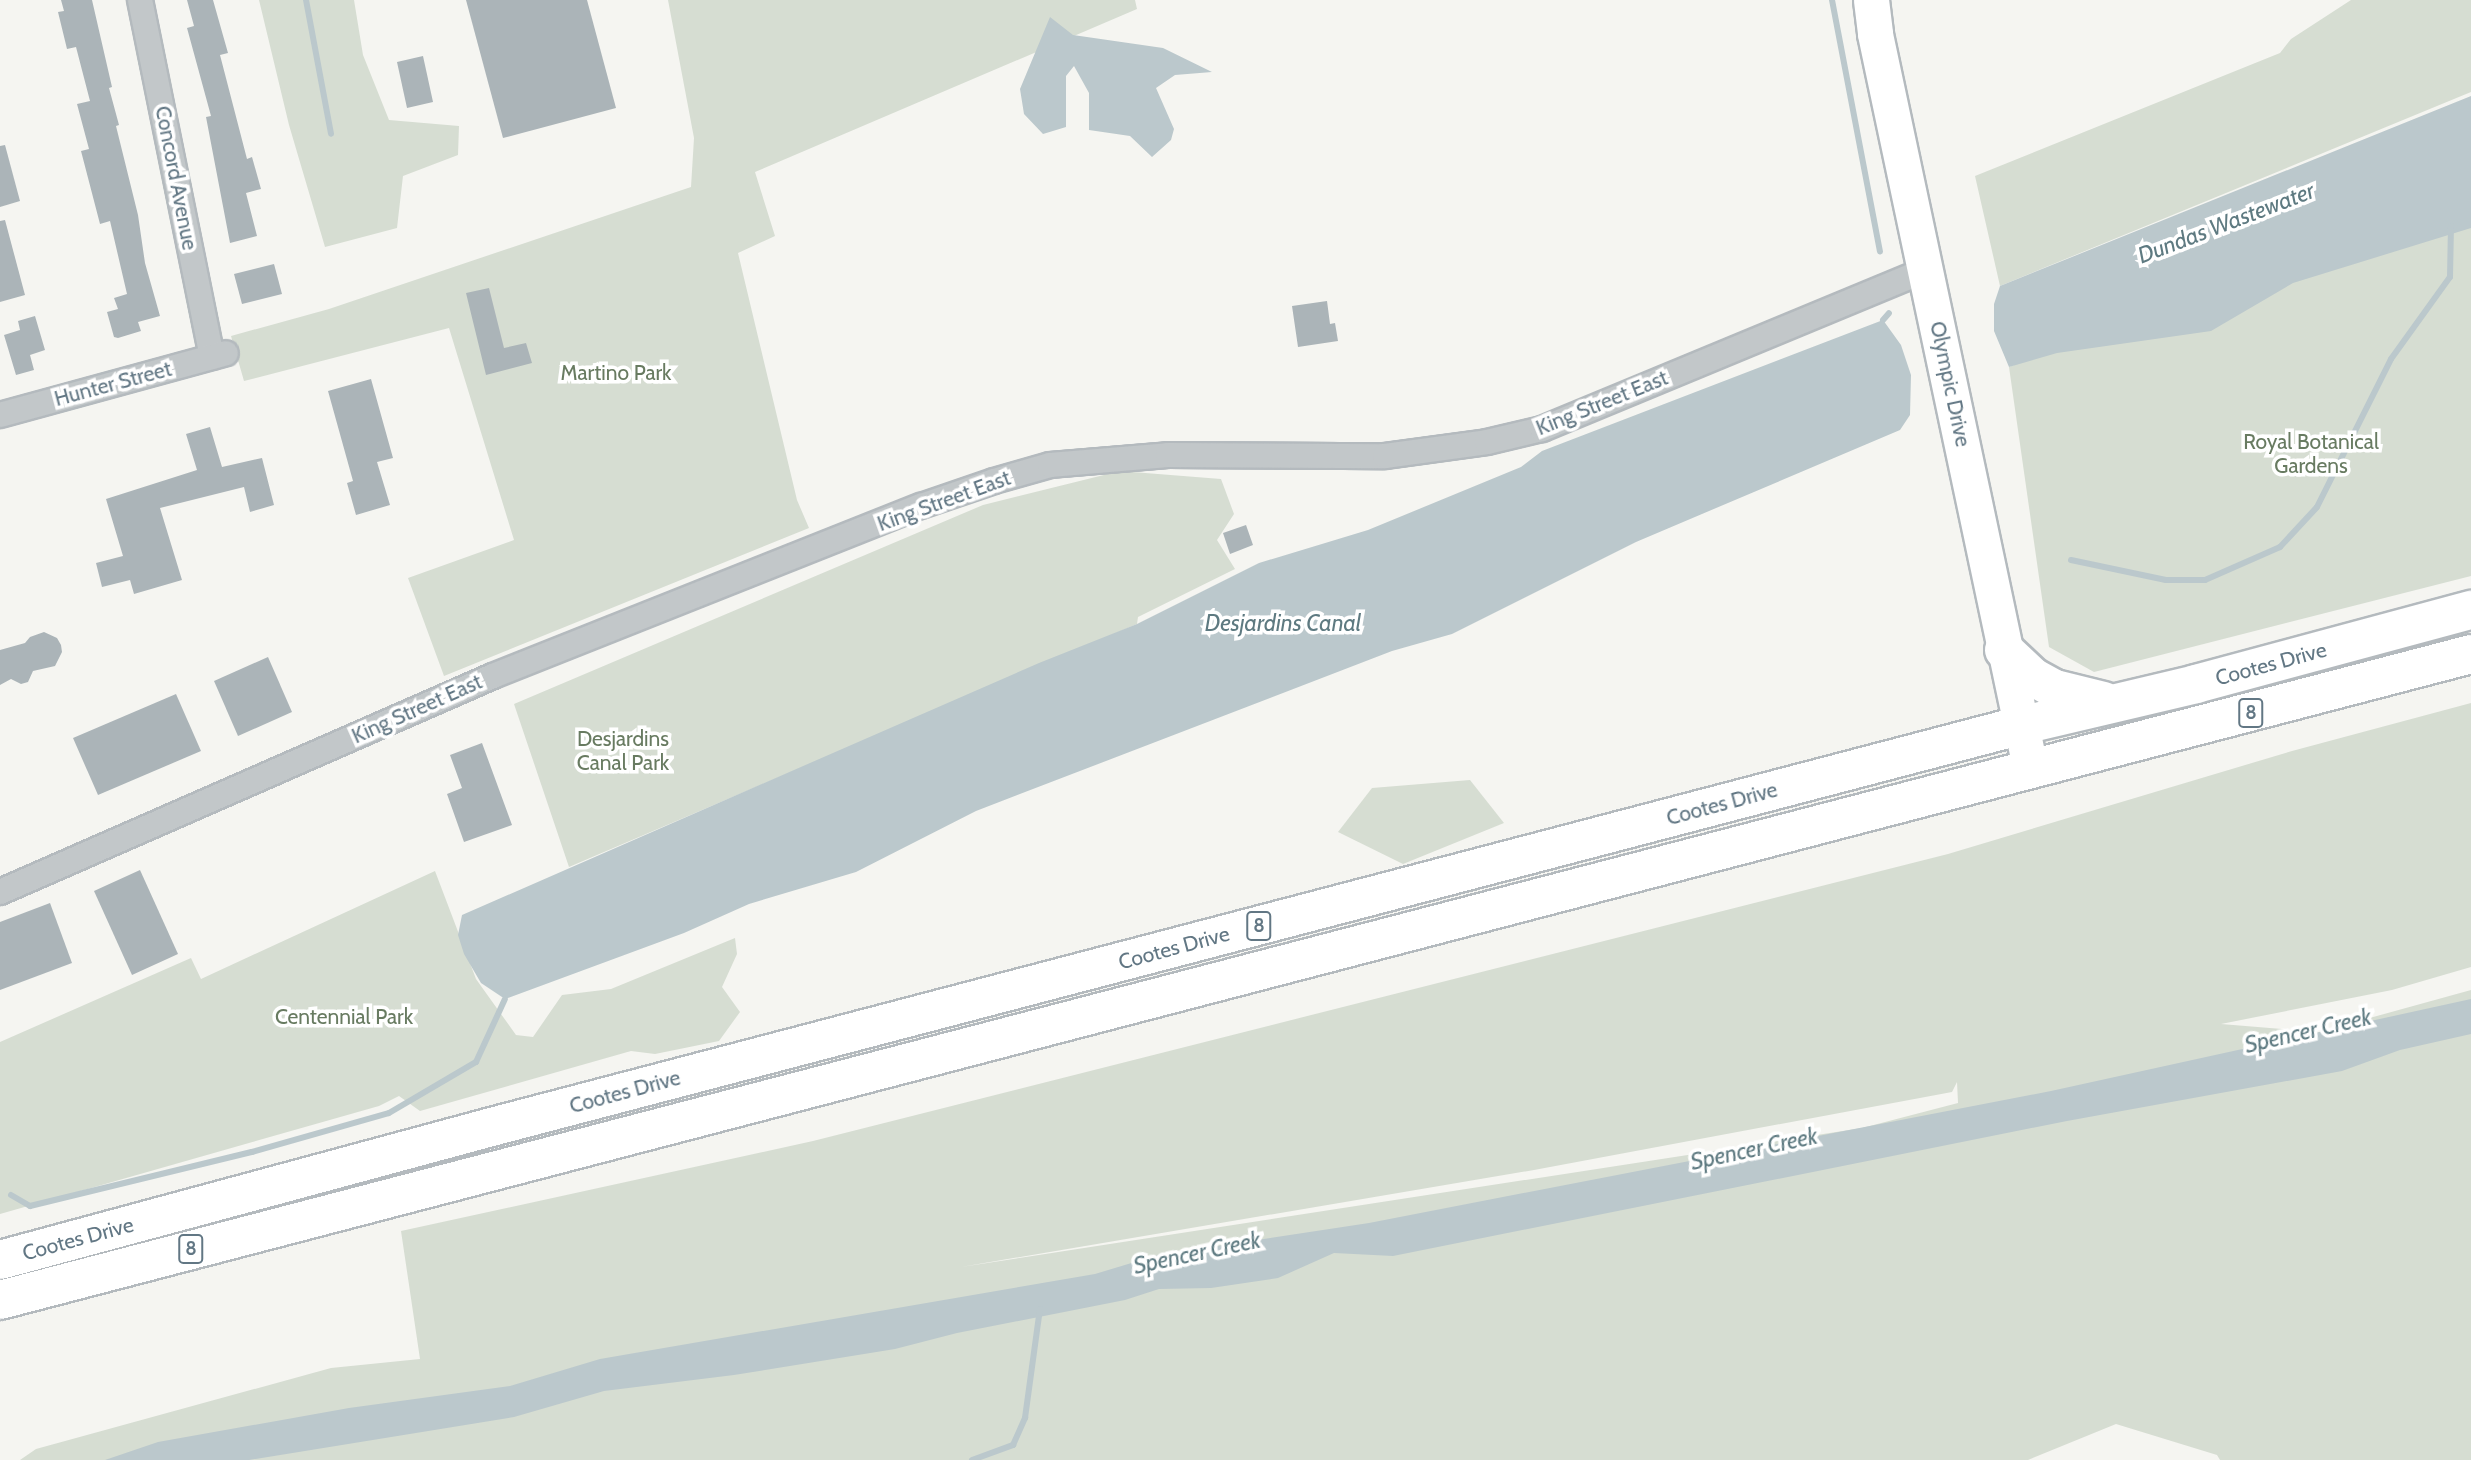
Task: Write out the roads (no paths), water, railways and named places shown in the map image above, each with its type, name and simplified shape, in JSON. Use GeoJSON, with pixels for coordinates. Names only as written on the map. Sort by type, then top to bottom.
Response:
{"type":"FeatureCollection","features":[{"type":"Feature","properties":{"kind":"main road","name":"Olympic Drive"},"geometry":{"type":"LineString","coordinates":[[1871,0],[1875,34],[2019,726],[2030,767]]}},
{"type":"Feature","properties":{"kind":"main road","name":"Cootes Drive"},"geometry":{"type":"LineString","coordinates":[[0,1261],[486,1129],[2019,726],[2471,610]]}},
{"type":"Feature","properties":{"kind":"main road"},"geometry":{"type":"LineString","coordinates":[[2004,650],[2033,677],[2054,689],[2113,703]]}},
{"type":"Feature","properties":{"kind":"main road","name":"Cootes Drive"},"geometry":{"type":"LineString","coordinates":[[0,1300],[2030,767],[2209,724],[2471,654]]}},
{"type":"Feature","properties":{"kind":"street","name":"Concord Avenue"},"geometry":{"type":"LineString","coordinates":[[139,0],[219,355]]}},
{"type":"Feature","properties":{"kind":"street","name":"King Street East"},"geometry":{"type":"LineString","coordinates":[[0,892],[493,676],[921,506],[994,481],[1063,464],[1168,455],[1385,456],[1520,434],[1542,429],[1926,270]]}},
{"type":"Feature","properties":{"kind":"street","name":"Hunter Street"},"geometry":{"type":"LineString","coordinates":[[0,415],[219,355]]}},
{"type":"Feature","properties":{"kind":"water"},"geometry":{"type":"Polygon","coordinates":[[[1050,17],[1073,35],[1163,48],[1212,72],[1175,75],[1156,88],[1174,129],[1171,140],[1152,157],[1130,136],[1089,130],[1089,93],[1074,66],[1066,76],[1066,127],[1043,134],[1024,114],[1020,89],[1050,17]]]}},
{"type":"Feature","properties":{"kind":"water","name":"Dundas Wastewater"},"geometry":{"type":"Polygon","coordinates":[[[2471,96],[2471,228],[2293,283],[2211,331],[2057,353],[2009,367],[1994,331],[1994,304],[2000,286],[2471,96]]]}},
{"type":"Feature","properties":{"kind":"water","name":"Desjardins Canal"},"geometry":{"type":"Polygon","coordinates":[[[1883,320],[1901,345],[1911,375],[1910,415],[1900,430],[1636,542],[1452,634],[1392,651],[976,811],[856,872],[749,904],[684,933],[505,999],[481,983],[464,954],[458,935],[462,915],[1039,663],[1137,624],[1259,563],[1368,530],[1521,467],[1542,451],[1883,320]]]}},
{"type":"Feature","properties":{"kind":"water","name":"Spencer Creek"},"geometry":{"type":"Polygon","coordinates":[[[2471,999],[2471,1034],[2400,1050],[2342,1071],[2067,1121],[1393,1256],[1334,1253],[1278,1278],[1211,1288],[1159,1289],[1125,1300],[957,1333],[895,1349],[734,1375],[604,1391],[514,1417],[249,1460],[105,1460],[158,1442],[349,1408],[510,1386],[600,1359],[1095,1274],[1158,1255],[1369,1223],[2051,1091],[2471,999]]]}},
{"type":"Feature","properties":{"kind":"waterway"},"geometry":{"type":"LineString","coordinates":[[306,0],[331,134]]}},
{"type":"Feature","properties":{"kind":"waterway"},"geometry":{"type":"LineString","coordinates":[[1832,0],[1880,251]]}},
{"type":"Feature","properties":{"kind":"waterway"},"geometry":{"type":"LineString","coordinates":[[2071,560],[2166,580],[2205,580],[2280,547],[2317,507],[2391,359],[2450,277],[2451,226]]}},
{"type":"Feature","properties":{"kind":"waterway"},"geometry":{"type":"LineString","coordinates":[[1883,320],[1889,313]]}},
{"type":"Feature","properties":{"kind":"waterway"},"geometry":{"type":"LineString","coordinates":[[11,1195],[30,1206],[252,1152],[389,1113],[476,1062],[505,999]]}},
{"type":"Feature","properties":{"kind":"waterway"},"geometry":{"type":"LineString","coordinates":[[972,1460],[1013,1445],[1025,1418],[1040,1309]]}},
{"type":"Feature","properties":{"kind":"park label","name":"Martino Park"},"geometry":{"type":"Point","coordinates":[616,373]}},
{"type":"Feature","properties":{"kind":"park label","name":"Royal Botanical Gardens"},"geometry":{"type":"Point","coordinates":[2311,454]}},
{"type":"Feature","properties":{"kind":"park label","name":"Desjardins Canal Park"},"geometry":{"type":"Point","coordinates":[623,751]}},
{"type":"Feature","properties":{"kind":"park label","name":"Centennial Park"},"geometry":{"type":"Point","coordinates":[344,1017]}}]}
